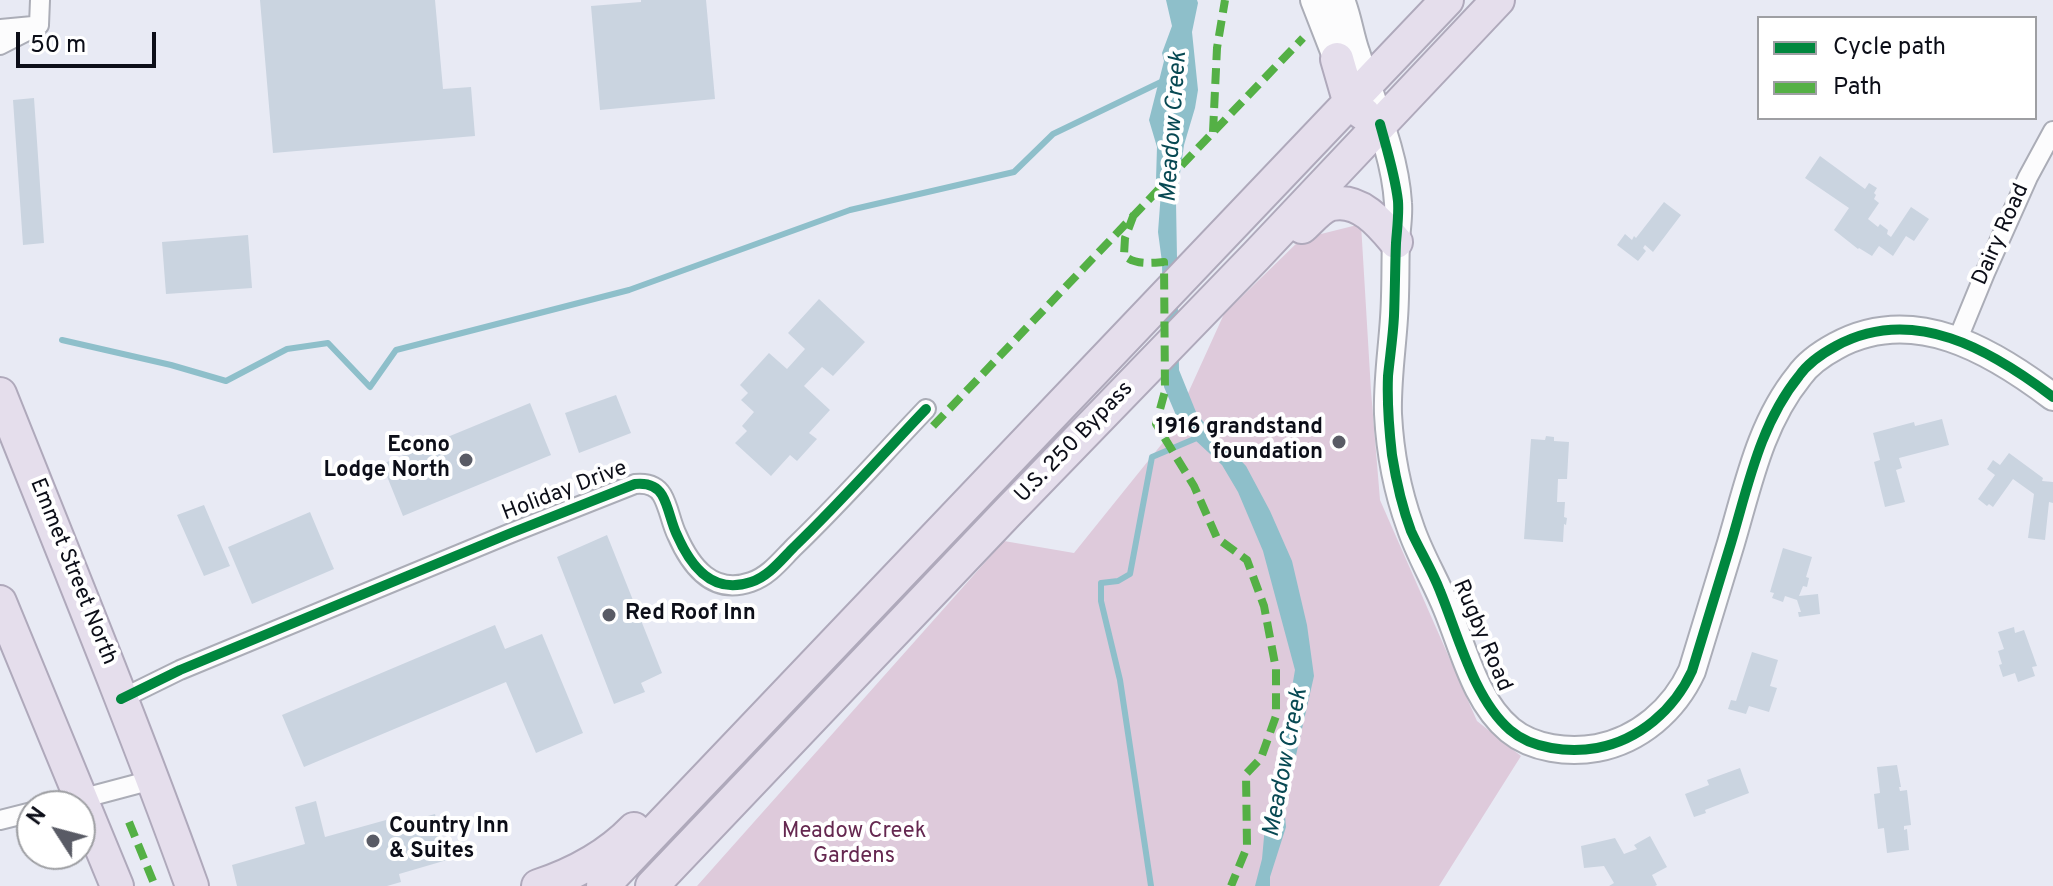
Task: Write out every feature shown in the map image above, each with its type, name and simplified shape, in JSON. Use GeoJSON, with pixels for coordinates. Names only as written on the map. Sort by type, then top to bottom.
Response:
{"type":"FeatureCollection","features":[{"type":"Feature","properties":{"kind":"highway","name":"U.S. 250 Bypass"},"geometry":{"type":"LineString","coordinates":[[603,886],[1447,0]]}},
{"type":"Feature","properties":{"kind":"highway","name":"U.S. 250 Bypass"},"geometry":{"type":"LineString","coordinates":[[652,886],[1498,0]]}},
{"type":"Feature","properties":{"kind":"highway"},"geometry":{"type":"LineString","coordinates":[[1337,59],[1380,124]]}},
{"type":"Feature","properties":{"kind":"highway"},"geometry":{"type":"LineString","coordinates":[[1256,256],[1281,246],[1331,204],[1346,204],[1364,210],[1396,242]]}},
{"type":"Feature","properties":{"kind":"highway","name":"Emmet Street North"},"geometry":{"type":"LineString","coordinates":[[0,394],[45,502],[192,886]]}},
{"type":"Feature","properties":{"kind":"highway"},"geometry":{"type":"LineString","coordinates":[[0,602],[64,790]]}},
{"type":"Feature","properties":{"kind":"highway"},"geometry":{"type":"LineString","coordinates":[[538,886],[589,864],[624,840],[732,732],[817,663]]}},
{"type":"Feature","properties":{"kind":"highway"},"geometry":{"type":"LineString","coordinates":[[683,886],[696,865],[742,811],[755,779]]}},
{"type":"Feature","properties":{"kind":"highway"},"geometry":{"type":"LineString","coordinates":[[96,850],[117,886]]}},
{"type":"Feature","properties":{"kind":"street"},"geometry":{"type":"LineString","coordinates":[[39,25],[40,0]]}},
{"type":"Feature","properties":{"kind":"street"},"geometry":{"type":"LineString","coordinates":[[1314,0],[1337,59]]}},
{"type":"Feature","properties":{"kind":"street"},"geometry":{"type":"LineString","coordinates":[[1341,0],[1356,52],[1359,94]]}},
{"type":"Feature","properties":{"kind":"street"},"geometry":{"type":"LineString","coordinates":[[0,29],[39,25]]}},
{"type":"Feature","properties":{"kind":"street"},"geometry":{"type":"LineString","coordinates":[[0,45],[39,25]]}},
{"type":"Feature","properties":{"kind":"street","name":"Rugby Road"},"geometry":{"type":"LineString","coordinates":[[1380,124],[1398,204],[1388,413],[1392,455],[1401,497],[1411,529],[1438,586],[1476,684],[1489,707],[1515,734],[1535,743],[1557,749],[1599,748],[1641,731],[1660,717],[1675,699],[1692,671],[1755,459],[1770,423],[1801,372],[1823,353],[1867,333],[1887,329],[1925,330],[1990,356],[2024,375],[2053,397]]}},
{"type":"Feature","properties":{"kind":"street","name":"Dairy Road"},"geometry":{"type":"LineString","coordinates":[[1957,341],[2028,177],[2053,131]]}},
{"type":"Feature","properties":{"kind":"street","name":"Holiday Drive"},"geometry":{"type":"LineString","coordinates":[[121,699],[195,664],[635,484],[655,487],[662,495],[677,536],[700,573],[727,585],[754,581],[767,574],[809,533],[926,409]]}},
{"type":"Feature","properties":{"kind":"street"},"geometry":{"type":"LineString","coordinates":[[96,795],[152,780]]}},
{"type":"Feature","properties":{"kind":"green space","name":"Meadow Creek Gardens"},"geometry":{"type":"Polygon","coordinates":[[[1361,224],[1380,500],[1477,721],[1521,756],[1439,886],[697,886],[1004,541],[1074,553],[1169,435],[1224,314],[1301,239],[1361,224]]]}},
{"type":"Feature","properties":{"kind":"water","name":"Meadow Creek"},"geometry":{"type":"Polygon","coordinates":[[[1166,0],[1197,0],[1198,3],[1192,32],[1198,90],[1184,145],[1176,202],[1179,370],[1196,412],[1246,466],[1270,511],[1292,561],[1307,625],[1314,676],[1289,786],[1286,827],[1270,886],[1255,886],[1295,670],[1263,551],[1238,492],[1222,465],[1181,427],[1164,387],[1162,262],[1158,232],[1161,192],[1156,180],[1157,147],[1149,120],[1164,61],[1162,53],[1172,26],[1166,0]]]}},
{"type":"Feature","properties":{"kind":"building"},"geometry":{"type":"Polygon","coordinates":[[[260,0],[435,0],[443,89],[471,87],[475,136],[273,153],[260,0]]]}},
{"type":"Feature","properties":{"kind":"building"},"geometry":{"type":"Polygon","coordinates":[[[641,0],[706,0],[715,99],[600,110],[591,6],[641,0]]]}},
{"type":"Feature","properties":{"kind":"building"},"geometry":{"type":"Polygon","coordinates":[[[34,98],[44,243],[23,245],[13,100],[34,98]]]}},
{"type":"Feature","properties":{"kind":"building"},"geometry":{"type":"Polygon","coordinates":[[[1820,156],[1865,189],[1869,183],[1877,188],[1874,199],[1879,203],[1868,219],[1888,230],[1887,234],[1891,237],[1911,207],[1929,219],[1914,241],[1906,236],[1893,256],[1879,246],[1872,256],[1834,230],[1849,208],[1805,178],[1820,156]]]}},
{"type":"Feature","properties":{"kind":"building"},"geometry":{"type":"Polygon","coordinates":[[[1664,202],[1681,215],[1653,252],[1645,245],[1643,248],[1646,251],[1638,261],[1617,245],[1625,234],[1632,240],[1634,236],[1636,238],[1664,202]]]}},
{"type":"Feature","properties":{"kind":"building"},"geometry":{"type":"Polygon","coordinates":[[[248,235],[252,288],[166,294],[162,242],[248,235]]]}},
{"type":"Feature","properties":{"kind":"building"},"geometry":{"type":"Polygon","coordinates":[[[819,299],[865,342],[833,376],[822,367],[804,386],[830,410],[809,433],[817,439],[797,461],[790,455],[771,476],[735,443],[747,431],[742,426],[754,412],[741,400],[748,393],[740,385],[769,353],[787,369],[805,349],[788,333],[819,299]]]}},
{"type":"Feature","properties":{"kind":"building"},"geometry":{"type":"Polygon","coordinates":[[[616,395],[631,433],[579,453],[565,413],[616,395]]]}},
{"type":"Feature","properties":{"kind":"building","name":"Econo Lodge North"},"geometry":{"type":"Polygon","coordinates":[[[530,403],[551,455],[403,516],[382,464],[530,403]]]}},
{"type":"Feature","properties":{"kind":"building"},"geometry":{"type":"Polygon","coordinates":[[[1942,419],[1949,445],[1899,458],[1902,468],[1896,470],[1905,502],[1885,507],[1874,462],[1880,460],[1873,433],[1914,422],[1915,426],[1942,419]]]}},
{"type":"Feature","properties":{"kind":"building"},"geometry":{"type":"Polygon","coordinates":[[[1546,436],[1554,437],[1554,441],[1569,442],[1567,479],[1558,479],[1557,502],[1565,502],[1564,517],[1567,518],[1563,542],[1524,539],[1531,439],[1545,440],[1546,436]]]}},
{"type":"Feature","properties":{"kind":"building"},"geometry":{"type":"Polygon","coordinates":[[[2009,453],[2043,478],[2042,481],[2053,482],[2053,503],[2049,502],[2045,540],[2028,538],[2034,494],[2013,479],[1993,507],[1978,499],[1995,475],[1987,469],[1993,460],[2000,465],[2009,453]]]}},
{"type":"Feature","properties":{"kind":"building"},"geometry":{"type":"Polygon","coordinates":[[[204,505],[230,566],[204,576],[177,515],[204,505]]]}},
{"type":"Feature","properties":{"kind":"building"},"geometry":{"type":"Polygon","coordinates":[[[310,512],[334,569],[252,604],[228,547],[310,512]]]}},
{"type":"Feature","properties":{"kind":"building","name":"Red Roof Inn"},"geometry":{"type":"Polygon","coordinates":[[[607,535],[662,673],[641,683],[645,692],[614,704],[557,557],[607,535]]]}},
{"type":"Feature","properties":{"kind":"building"},"geometry":{"type":"Polygon","coordinates":[[[1783,548],[1812,557],[1806,577],[1809,578],[1807,587],[1803,586],[1799,596],[1818,594],[1820,614],[1799,617],[1798,612],[1801,612],[1797,600],[1785,596],[1783,602],[1772,598],[1774,593],[1770,592],[1783,548]]]}},
{"type":"Feature","properties":{"kind":"building"},"geometry":{"type":"Polygon","coordinates":[[[495,625],[505,649],[542,634],[583,733],[536,753],[506,682],[304,767],[282,715],[495,625]]]}},
{"type":"Feature","properties":{"kind":"building"},"geometry":{"type":"Polygon","coordinates":[[[2014,627],[2015,633],[2024,630],[2037,666],[2032,667],[2035,676],[2018,682],[2015,673],[2003,677],[1999,665],[2002,664],[1998,651],[2004,649],[1998,632],[2014,627]]]}},
{"type":"Feature","properties":{"kind":"building"},"geometry":{"type":"Polygon","coordinates":[[[1752,652],[1778,660],[1770,686],[1777,688],[1769,712],[1749,706],[1746,714],[1728,709],[1731,700],[1736,701],[1752,652]]]}},
{"type":"Feature","properties":{"kind":"building"},"geometry":{"type":"Polygon","coordinates":[[[1897,765],[1900,791],[1907,790],[1911,825],[1904,826],[1904,830],[1907,829],[1909,850],[1887,853],[1884,828],[1878,829],[1874,794],[1880,793],[1877,767],[1897,765]]]}},
{"type":"Feature","properties":{"kind":"building"},"geometry":{"type":"Polygon","coordinates":[[[1740,768],[1749,793],[1694,817],[1685,794],[1709,785],[1707,780],[1740,768]]]}},
{"type":"Feature","properties":{"kind":"building","name":"Country Inn & Suites"},"geometry":{"type":"Polygon","coordinates":[[[316,801],[325,837],[386,820],[388,827],[435,814],[447,860],[399,874],[401,882],[387,886],[237,886],[232,865],[305,844],[295,807],[316,801]]]}},
{"type":"Feature","properties":{"kind":"building"},"geometry":{"type":"Polygon","coordinates":[[[1650,836],[1667,867],[1652,875],[1655,886],[1609,886],[1614,883],[1604,866],[1584,868],[1581,846],[1615,838],[1624,854],[1637,849],[1634,845],[1650,836]]]}},
{"type":"Feature","properties":{"kind":"waterway","name":"Meadow Creek"},"geometry":{"type":"LineString","coordinates":[[62,340],[226,381],[287,349],[328,343],[370,387],[396,350],[629,290],[850,210],[1014,172],[1053,134],[1161,82]]}},
{"type":"Feature","properties":{"kind":"waterway"},"geometry":{"type":"LineString","coordinates":[[1151,886],[1120,680],[1101,601],[1101,583],[1118,581],[1130,574],[1152,457],[1199,437]]}},
{"type":"Feature","properties":{"kind":"marked path"},"geometry":{"type":"LineString","coordinates":[[1213,132],[1217,48],[1225,0]]}},
{"type":"Feature","properties":{"kind":"marked path"},"geometry":{"type":"LineString","coordinates":[[933,426],[1303,38]]}},
{"type":"Feature","properties":{"kind":"marked path"},"geometry":{"type":"LineString","coordinates":[[1134,214],[1125,238],[1124,255],[1137,262],[1164,262],[1165,391],[1156,424],[1194,486],[1217,538],[1247,560],[1264,606],[1276,669],[1276,716],[1261,758],[1246,774],[1247,847],[1231,886]]}},
{"type":"Feature","properties":{"kind":"marked path"},"geometry":{"type":"LineString","coordinates":[[129,822],[155,886]]}},
{"type":"Feature","properties":{"kind":"cycle path"},"geometry":{"type":"LineString","coordinates":[[1380,124],[1398,201],[1388,396],[1392,455],[1400,493],[1411,531],[1437,583],[1477,684],[1497,717],[1529,742],[1575,750],[1612,744],[1654,721],[1675,698],[1692,671],[1750,478],[1774,414],[1799,376],[1826,352],[1865,334],[1894,330],[1922,331],[1977,349],[2004,363],[2053,397]]}},
{"type":"Feature","properties":{"kind":"cycle path"},"geometry":{"type":"LineString","coordinates":[[121,699],[180,670],[635,484],[650,485],[660,492],[683,547],[705,575],[725,585],[751,582],[779,562],[926,409]]}},
{"type":"Feature","properties":{"kind":"place","name":"1916 grandstand foundation"},"geometry":{"type":"Point","coordinates":[1339,442]}},
{"type":"Feature","properties":{"kind":"place","name":"Econo Lodge North"},"geometry":{"type":"Point","coordinates":[466,460]}},
{"type":"Feature","properties":{"kind":"place","name":"Red Roof Inn"},"geometry":{"type":"Point","coordinates":[609,615]}},
{"type":"Feature","properties":{"kind":"place","name":"Country Inn & Suites"},"geometry":{"type":"Point","coordinates":[373,841]}}]}
